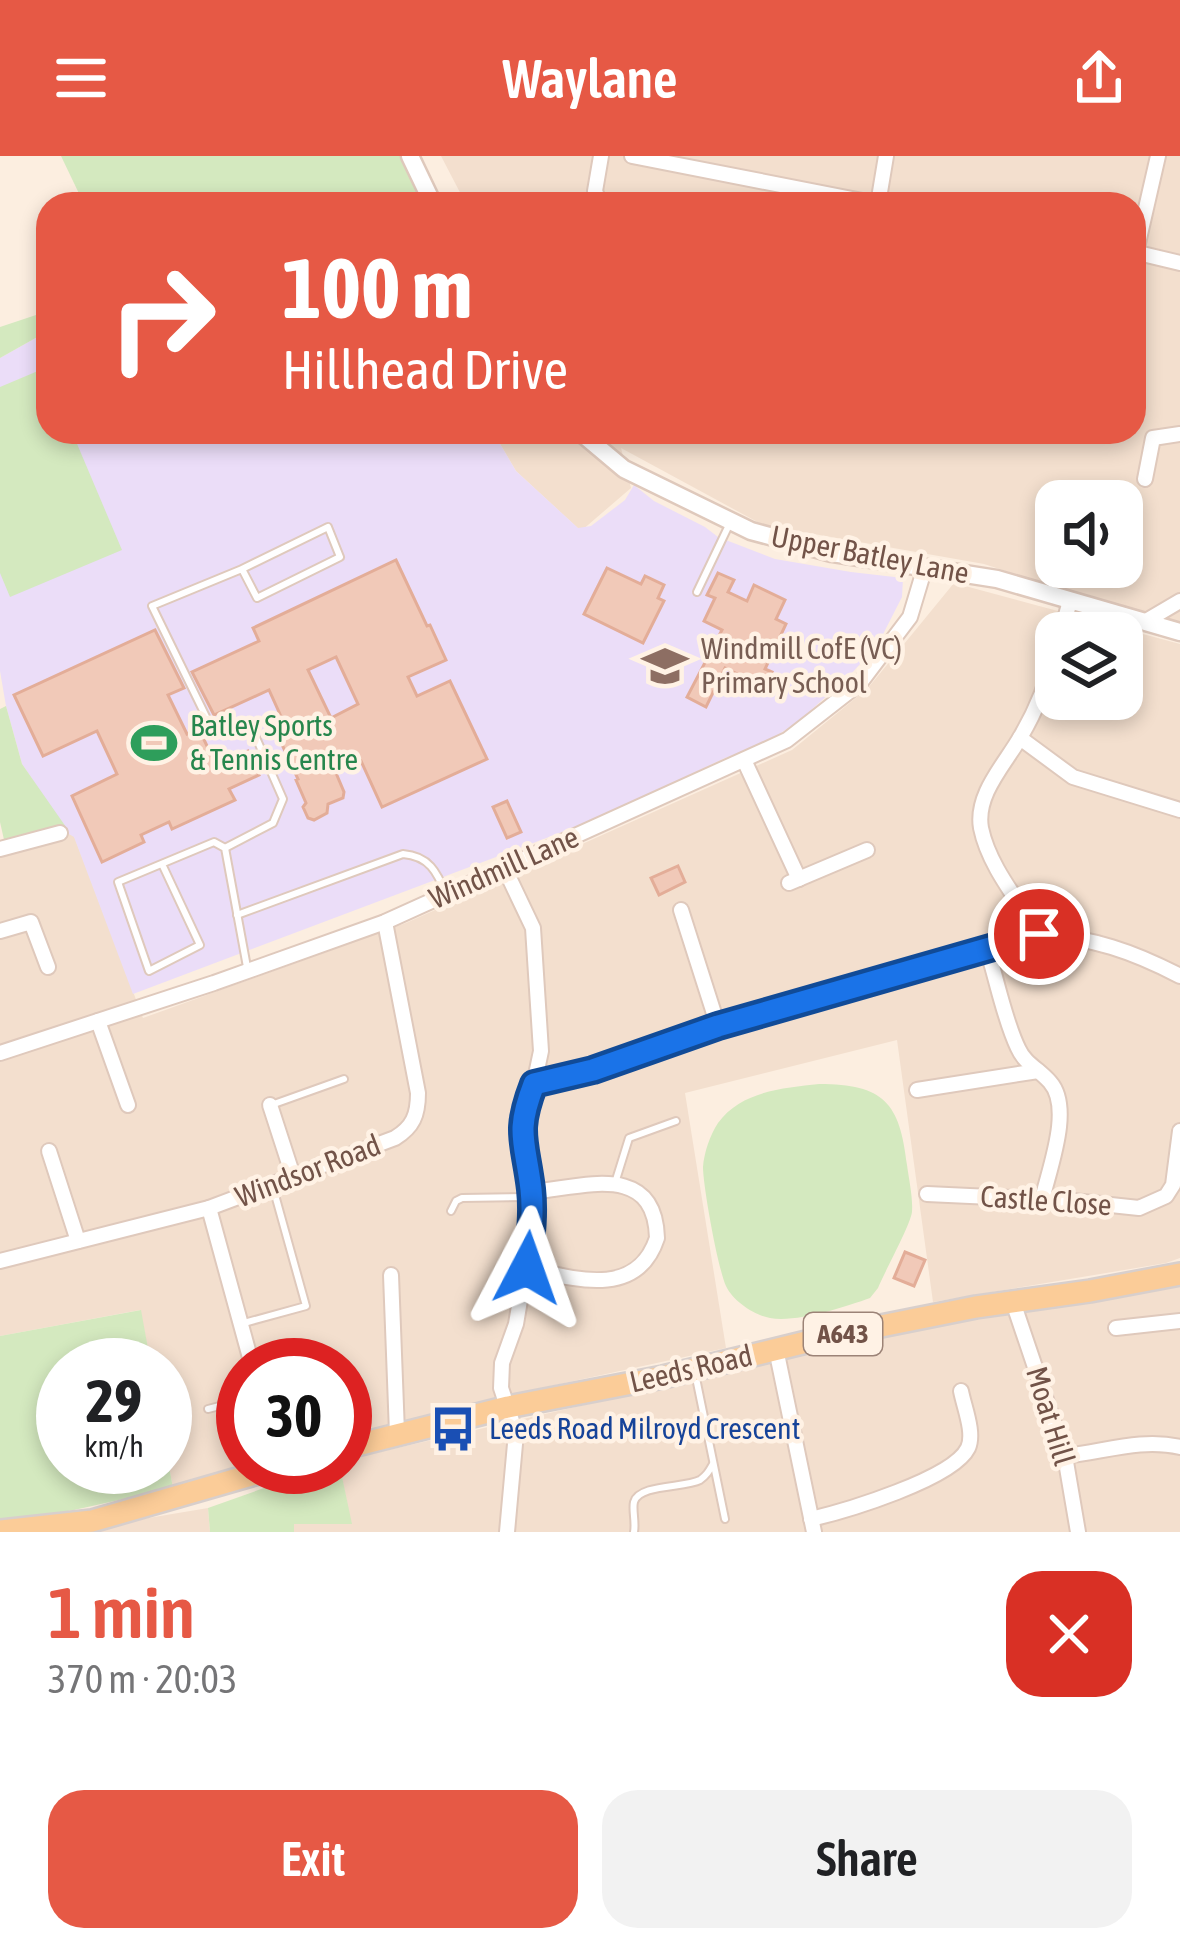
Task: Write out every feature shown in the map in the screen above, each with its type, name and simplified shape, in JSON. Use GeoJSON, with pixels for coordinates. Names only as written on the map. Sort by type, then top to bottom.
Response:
{"type":"FeatureCollection","features":[{"type":"Feature","properties":{"kind":"main road","name":"Leeds Road"},"geometry":{"type":"LineString","coordinates":[[372,1440],[976,1307],[1180,1274]]}},
{"type":"Feature","properties":{"kind":"main road"},"geometry":{"type":"LineString","coordinates":[[0,1532],[93,1526],[216,1487]]}},
{"type":"Feature","properties":{"kind":"street"},"geometry":{"type":"LineString","coordinates":[[410,156],[427,192]]}},
{"type":"Feature","properties":{"kind":"street"},"geometry":{"type":"LineString","coordinates":[[596,192],[601,156]]}},
{"type":"Feature","properties":{"kind":"street"},"geometry":{"type":"LineString","coordinates":[[880,192],[886,156]]}},
{"type":"Feature","properties":{"kind":"street"},"geometry":{"type":"LineString","coordinates":[[1146,206],[1158,156]]}},
{"type":"Feature","properties":{"kind":"street"},"geometry":{"type":"LineString","coordinates":[[642,157],[779,192]]}},
{"type":"Feature","properties":{"kind":"street"},"geometry":{"type":"LineString","coordinates":[[1146,255],[1180,263]]}},
{"type":"Feature","properties":{"kind":"street"},"geometry":{"type":"LineString","coordinates":[[1145,479],[1153,438],[1180,434]]}},
{"type":"Feature","properties":{"kind":"street","name":"Upper Batley Lane"},"geometry":{"type":"LineString","coordinates":[[594,444],[624,469],[752,531],[832,553],[997,579],[1180,632]]}},
{"type":"Feature","properties":{"kind":"street","name":"Windmill Lane"},"geometry":{"type":"LineString","coordinates":[[0,1053],[385,922],[787,740],[860,683],[910,617],[926,567]]}},
{"type":"Feature","properties":{"kind":"street"},"geometry":{"type":"LineString","coordinates":[[1067,612],[1070,601]]}},
{"type":"Feature","properties":{"kind":"street"},"geometry":{"type":"LineString","coordinates":[[1146,621],[1180,601]]}},
{"type":"Feature","properties":{"kind":"street"},"geometry":{"type":"LineString","coordinates":[[1035,707],[989,789],[980,821],[994,863],[1039,934]]}},
{"type":"Feature","properties":{"kind":"street"},"geometry":{"type":"LineString","coordinates":[[1020,739],[1073,777],[1180,810]]}},
{"type":"Feature","properties":{"kind":"street"},"geometry":{"type":"LineString","coordinates":[[744,760],[794,881],[867,849]]}},
{"type":"Feature","properties":{"kind":"street"},"geometry":{"type":"LineString","coordinates":[[0,847],[60,833]]}},
{"type":"Feature","properties":{"kind":"street"},"geometry":{"type":"LineString","coordinates":[[504,867],[533,928],[541,1051],[521,1130],[532,1229],[516,1324],[502,1363],[501,1388],[515,1433],[507,1532]]}},
{"type":"Feature","properties":{"kind":"street"},"geometry":{"type":"LineString","coordinates":[[681,910],[718,1026]]}},
{"type":"Feature","properties":{"kind":"street"},"geometry":{"type":"LineString","coordinates":[[0,931],[31,922],[48,968]]}},
{"type":"Feature","properties":{"kind":"street","name":"Windsor Road"},"geometry":{"type":"LineString","coordinates":[[0,1261],[209,1208],[409,1129],[418,1109],[416,1081],[385,922]]}},
{"type":"Feature","properties":{"kind":"street"},"geometry":{"type":"LineString","coordinates":[[534,1084],[1039,934],[1079,937],[1139,956],[1180,976]]}},
{"type":"Feature","properties":{"kind":"street"},"geometry":{"type":"LineString","coordinates":[[987,949],[1015,1043],[1023,1058],[1052,1083],[1060,1099],[1042,1199]]}},
{"type":"Feature","properties":{"kind":"street"},"geometry":{"type":"LineString","coordinates":[[98,1021],[128,1105]]}},
{"type":"Feature","properties":{"kind":"street"},"geometry":{"type":"LineString","coordinates":[[917,1090],[1038,1071]]}},
{"type":"Feature","properties":{"kind":"street"},"geometry":{"type":"LineString","coordinates":[[270,1105],[293,1176]]}},
{"type":"Feature","properties":{"kind":"street","name":"Castle Close"},"geometry":{"type":"LineString","coordinates":[[927,1194],[1138,1208],[1166,1196],[1173,1185],[1180,1130]]}},
{"type":"Feature","properties":{"kind":"street"},"geometry":{"type":"LineString","coordinates":[[49,1151],[77,1241]]}},
{"type":"Feature","properties":{"kind":"street"},"geometry":{"type":"LineString","coordinates":[[527,1268],[611,1280],[626,1277],[641,1265],[657,1238],[650,1207],[641,1196],[615,1184],[594,1182],[531,1195]]}},
{"type":"Feature","properties":{"kind":"street"},"geometry":{"type":"LineString","coordinates":[[209,1208],[245,1338]]}},
{"type":"Feature","properties":{"kind":"street"},"geometry":{"type":"LineString","coordinates":[[392,1275],[397,1433]]}},
{"type":"Feature","properties":{"kind":"street","name":"Moat Hill"},"geometry":{"type":"LineString","coordinates":[[1012,1302],[1065,1456],[1078,1532]]}},
{"type":"Feature","properties":{"kind":"street"},"geometry":{"type":"LineString","coordinates":[[1116,1328],[1180,1321]]}},
{"type":"Feature","properties":{"kind":"street"},"geometry":{"type":"LineString","coordinates":[[776,1349],[813,1525],[934,1476],[962,1457],[970,1438],[962,1391]]}},
{"type":"Feature","properties":{"kind":"street"},"geometry":{"type":"LineString","coordinates":[[1065,1456],[1139,1443],[1180,1447]]}},
{"type":"Feature","properties":{"kind":"lane"},"geometry":{"type":"LineString","coordinates":[[697,592],[731,522]]}},
{"type":"Feature","properties":{"kind":"lane"},"geometry":{"type":"LineString","coordinates":[[225,848],[273,823],[284,799],[254,733],[212,729],[152,606],[328,527],[340,557],[257,598],[242,569]]}},
{"type":"Feature","properties":{"kind":"lane"},"geometry":{"type":"LineString","coordinates":[[162,864],[200,945],[149,970],[118,882],[214,842],[225,848]]}},
{"type":"Feature","properties":{"kind":"lane"},"geometry":{"type":"LineString","coordinates":[[225,848],[248,971]]}},
{"type":"Feature","properties":{"kind":"lane"},"geometry":{"type":"LineString","coordinates":[[237,915],[403,854],[428,862],[446,894]]}},
{"type":"Feature","properties":{"kind":"lane"},"geometry":{"type":"LineString","coordinates":[[270,1105],[344,1079]]}},
{"type":"Feature","properties":{"kind":"lane"},"geometry":{"type":"LineString","coordinates":[[615,1184],[628,1138],[676,1121]]}},
{"type":"Feature","properties":{"kind":"lane"},"geometry":{"type":"LineString","coordinates":[[241,1324],[306,1306],[272,1184]]}},
{"type":"Feature","properties":{"kind":"lane"},"geometry":{"type":"LineString","coordinates":[[451,1211],[462,1198],[531,1195]]}},
{"type":"Feature","properties":{"kind":"lane"},"geometry":{"type":"LineString","coordinates":[[694,1369],[725,1519]]}},
{"type":"Feature","properties":{"kind":"lane"},"geometry":{"type":"LineString","coordinates":[[208,1409],[216,1407]]}},
{"type":"Feature","properties":{"kind":"lane"},"geometry":{"type":"LineString","coordinates":[[634,1532],[638,1495],[696,1482],[713,1464]]}},
{"type":"Feature","properties":{"kind":"shaded area"},"geometry":{"type":"Polygon","coordinates":[[[441,156],[1180,156],[1180,627],[1059,588],[1143,588],[1143,480],[1035,480],[1035,580],[984,564],[763,525],[621,448],[631,488],[581,531],[516,471],[500,444],[1146,444],[1146,192],[460,192],[441,156]]]}},
{"type":"Feature","properties":{"kind":"shaded area"},"geometry":{"type":"Polygon","coordinates":[[[36,338],[36,444],[500,444],[516,471],[578,528],[591,526],[625,500],[634,485],[718,537],[775,559],[903,578],[902,597],[878,644],[851,674],[799,721],[767,742],[598,818],[133,994],[74,837],[22,764],[6,706],[0,671],[0,358],[36,338]]]}},
{"type":"Feature","properties":{"kind":"shaded area"},"geometry":{"type":"Polygon","coordinates":[[[954,583],[1061,612],[1035,612],[1035,720],[1143,720],[1143,634],[1180,644],[1180,1258],[933,1302],[897,1040],[685,1093],[726,1348],[486,1400],[372,1432],[372,1338],[216,1338],[216,1475],[192,1482],[192,1338],[146,1338],[140,1310],[0,1336],[0,853],[74,836],[143,1018],[406,923],[792,750],[868,688],[954,583]]]}},
{"type":"Feature","properties":{"kind":"shaded area"},"geometry":{"type":"Polygon","coordinates":[[[1180,1281],[1180,1532],[294,1532],[293,1524],[351,1524],[345,1494],[372,1494],[372,1454],[974,1315],[1180,1281]]]}},
{"type":"Feature","properties":{"kind":"shaded area"},"geometry":{"type":"Polygon","coordinates":[[[208,1508],[210,1532],[65,1532],[208,1508]]]}},
{"type":"Feature","properties":{"kind":"green space"},"geometry":{"type":"Polygon","coordinates":[[[61,156],[402,156],[418,192],[78,192],[61,156]]]}},
{"type":"Feature","properties":{"kind":"green space"},"geometry":{"type":"Polygon","coordinates":[[[36,315],[36,338],[0,358],[0,327],[36,315]]]}},
{"type":"Feature","properties":{"kind":"green space"},"geometry":{"type":"Polygon","coordinates":[[[36,372],[36,444],[77,444],[122,550],[10,597],[0,573],[0,387],[36,372]]]}},
{"type":"Feature","properties":{"kind":"green space"},"geometry":{"type":"Polygon","coordinates":[[[6,706],[22,764],[66,827],[5,844],[0,822],[0,709],[6,706]]]}},
{"type":"Feature","properties":{"kind":"green space"},"geometry":{"type":"Polygon","coordinates":[[[819,1084],[874,1093],[893,1112],[904,1144],[912,1212],[870,1298],[806,1316],[770,1318],[745,1306],[726,1286],[708,1209],[705,1156],[718,1123],[738,1104],[764,1093],[819,1084]]]}},
{"type":"Feature","properties":{"kind":"green space"},"geometry":{"type":"Polygon","coordinates":[[[141,1310],[146,1338],[36,1338],[36,1494],[146,1494],[0,1522],[0,1336],[141,1310]]]}},
{"type":"Feature","properties":{"kind":"green space"},"geometry":{"type":"Polygon","coordinates":[[[247,1494],[346,1494],[352,1524],[294,1524],[294,1532],[210,1532],[208,1508],[247,1494]]]}},
{"type":"Feature","properties":{"kind":"building"},"geometry":{"type":"Polygon","coordinates":[[[396,560],[446,660],[408,677],[417,696],[450,681],[487,759],[382,807],[361,761],[336,773],[343,798],[328,804],[327,813],[308,818],[298,779],[278,736],[288,732],[269,690],[214,715],[192,672],[259,641],[253,628],[396,560]],[[336,657],[308,670],[331,718],[358,704],[336,657]]]}},
{"type":"Feature","properties":{"kind":"building"},"geometry":{"type":"Polygon","coordinates":[[[607,568],[641,584],[645,576],[664,585],[658,598],[664,601],[643,643],[584,614],[607,568]]]}},
{"type":"Feature","properties":{"kind":"building"},"geometry":{"type":"Polygon","coordinates":[[[718,573],[734,580],[728,592],[747,601],[754,585],[785,600],[776,619],[786,624],[765,669],[772,672],[764,687],[725,668],[706,707],[687,697],[722,630],[704,621],[715,598],[707,595],[718,573]]]}},
{"type":"Feature","properties":{"kind":"building","name":"Batley Sports & Tennis Centre"},"geometry":{"type":"Polygon","coordinates":[[[155,630],[184,688],[168,695],[187,734],[199,729],[216,765],[248,751],[259,775],[229,789],[235,800],[172,829],[169,822],[141,835],[144,842],[102,862],[72,796],[117,774],[97,731],[43,756],[14,695],[155,630]]]}},
{"type":"Feature","properties":{"kind":"building"},"geometry":{"type":"Polygon","coordinates":[[[507,801],[521,832],[507,838],[493,807],[507,801]]]}},
{"type":"Feature","properties":{"kind":"building"},"geometry":{"type":"Polygon","coordinates":[[[678,866],[685,882],[659,895],[651,878],[678,866]]]}},
{"type":"Feature","properties":{"kind":"building"},"geometry":{"type":"Polygon","coordinates":[[[905,1252],[925,1260],[914,1286],[894,1278],[905,1252]]]}},
{"type":"Feature","properties":{"kind":"place","name":"Windmill CofE (VC) Primary School"},"geometry":{"type":"Point","coordinates":[665,666]}},
{"type":"Feature","properties":{"kind":"place","name":"Batley Sports & Tennis Centre"},"geometry":{"type":"Point","coordinates":[154,743]}},
{"type":"Feature","properties":{"kind":"place","name":"Leeds Road Milroyd Crescent"},"geometry":{"type":"Point","coordinates":[453,1429]}},
{"type":"Feature","properties":{"kind":"route"},"geometry":{"type":"LineString","coordinates":[[527,1268],[531,1192],[521,1130],[534,1084],[1039,934]]}}]}
